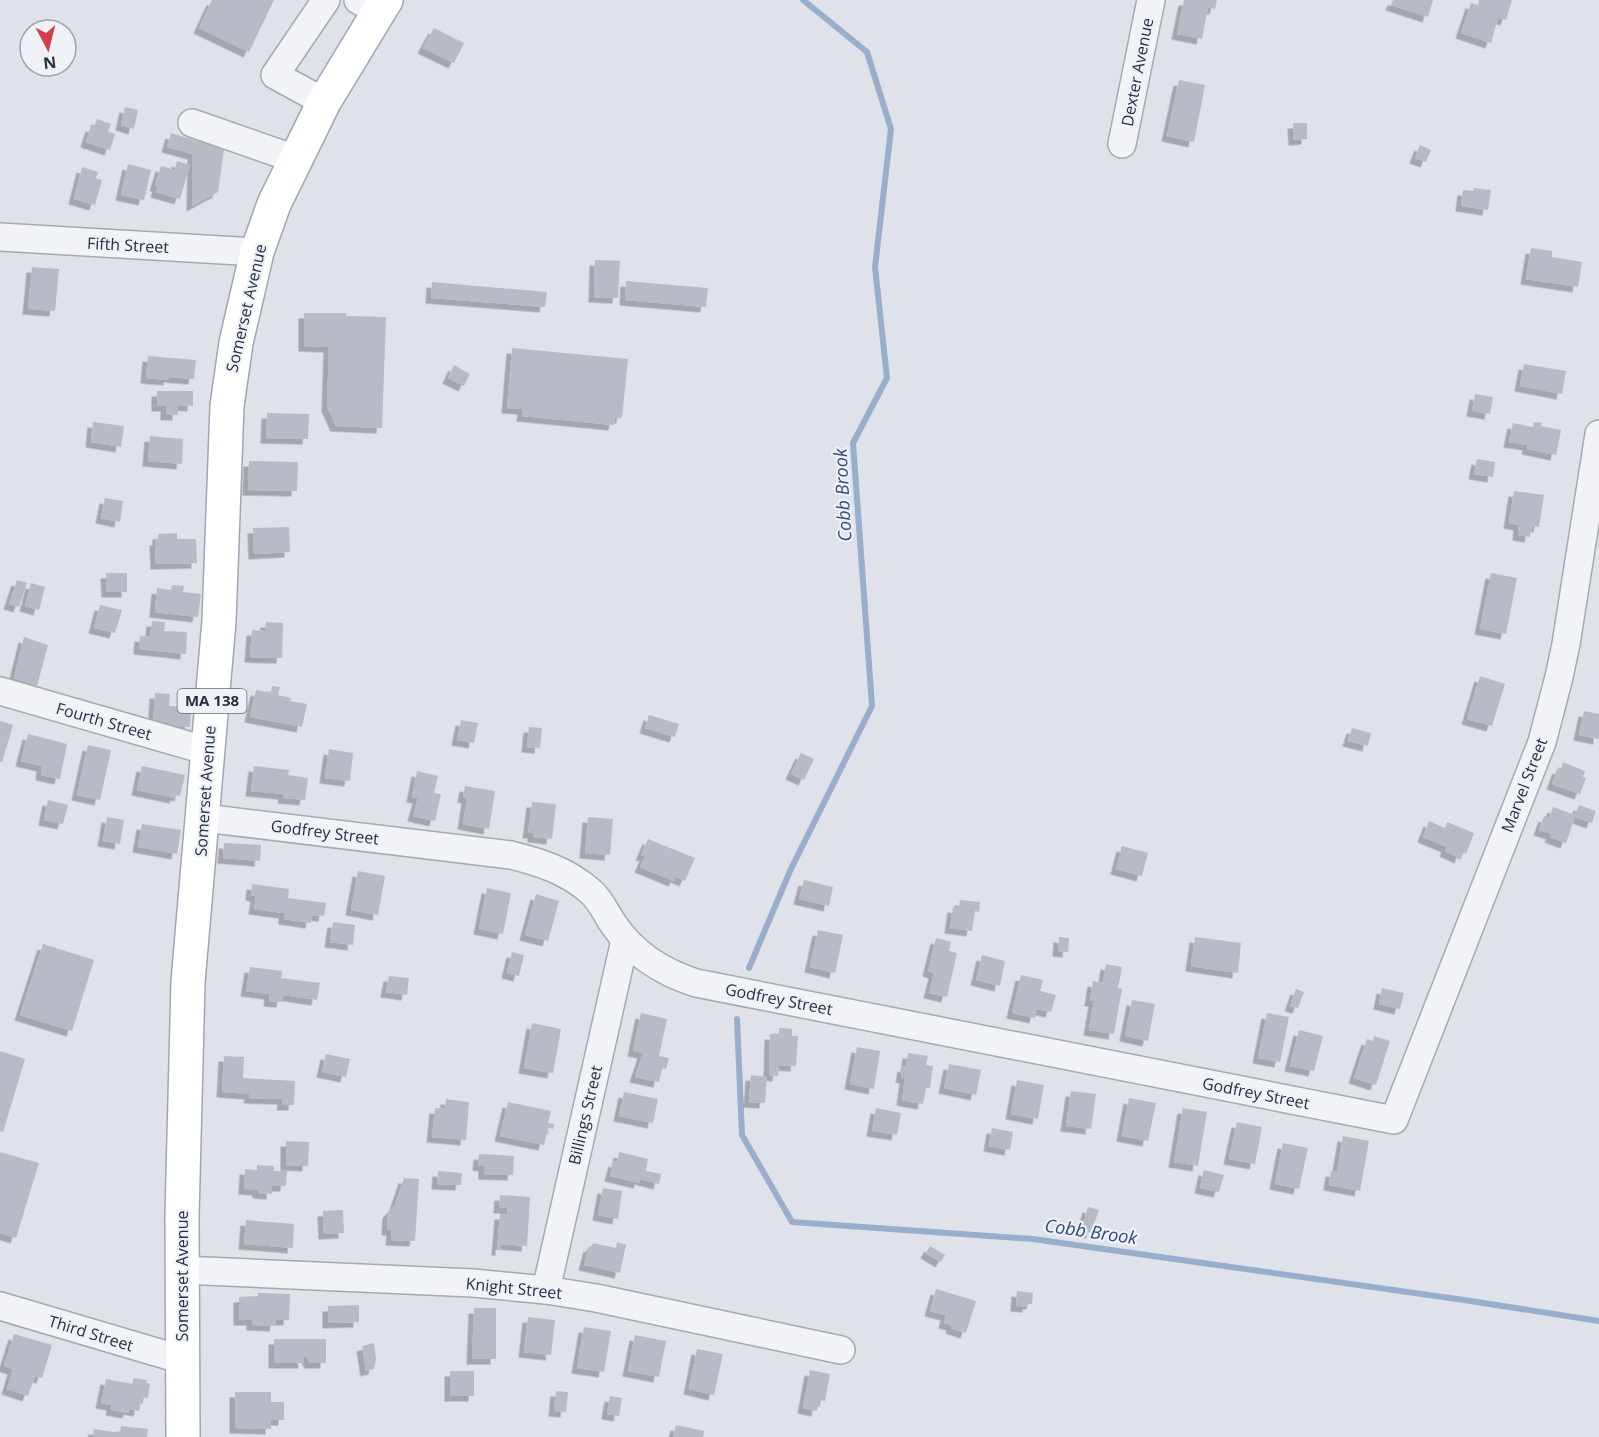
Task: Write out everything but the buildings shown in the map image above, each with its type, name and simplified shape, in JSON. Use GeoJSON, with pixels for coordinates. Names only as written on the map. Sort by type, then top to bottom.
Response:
{"type":"FeatureCollection","features":[{"type":"Feature","properties":{"kind":"main road","name":"Somerset Avenue"},"geometry":{"type":"LineString","coordinates":[[183,1437],[183,1129],[188,993],[219,621],[227,406],[236,343],[257,252],[274,204],[374,4]]}},
{"type":"Feature","properties":{"kind":"street"},"geometry":{"type":"LineString","coordinates":[[324,102],[275,75],[326,0]]}},
{"type":"Feature","properties":{"kind":"street","name":"Dexter Avenue"},"geometry":{"type":"LineString","coordinates":[[1122,144],[1151,0]]}},
{"type":"Feature","properties":{"kind":"street"},"geometry":{"type":"LineString","coordinates":[[192,123],[295,159]]}},
{"type":"Feature","properties":{"kind":"street","name":"Fifth Street"},"geometry":{"type":"LineString","coordinates":[[0,237],[257,252]]}},
{"type":"Feature","properties":{"kind":"street","name":"Marvel Street"},"geometry":{"type":"LineString","coordinates":[[1394,1120],[1542,742],[1566,644],[1599,434]]}},
{"type":"Feature","properties":{"kind":"street","name":"Fourth Street"},"geometry":{"type":"LineString","coordinates":[[0,691],[208,752]]}},
{"type":"Feature","properties":{"kind":"street","name":"Godfrey Street"},"geometry":{"type":"LineString","coordinates":[[204,818],[511,855],[542,862],[560,870],[592,893],[625,940],[655,965],[671,975],[696,983],[1394,1120]]}},
{"type":"Feature","properties":{"kind":"street","name":"Billings Street"},"geometry":{"type":"LineString","coordinates":[[546,1290],[625,940]]}},
{"type":"Feature","properties":{"kind":"street","name":"Knight Street"},"geometry":{"type":"LineString","coordinates":[[182,1270],[473,1283],[546,1290],[596,1298],[841,1350]]}},
{"type":"Feature","properties":{"kind":"street","name":"Third Street"},"geometry":{"type":"LineString","coordinates":[[0,1306],[183,1360]]}},
{"type":"Feature","properties":{"kind":"waterway","name":"Cobb Brook"},"geometry":{"type":"LineString","coordinates":[[749,968],[790,871],[872,706],[853,443],[887,378],[875,267],[891,129],[867,52],[803,0]]}},
{"type":"Feature","properties":{"kind":"waterway","name":"Cobb Brook"},"geometry":{"type":"LineString","coordinates":[[737,1019],[742,1135],[792,1222],[1033,1239],[1599,1321]]}}]}
